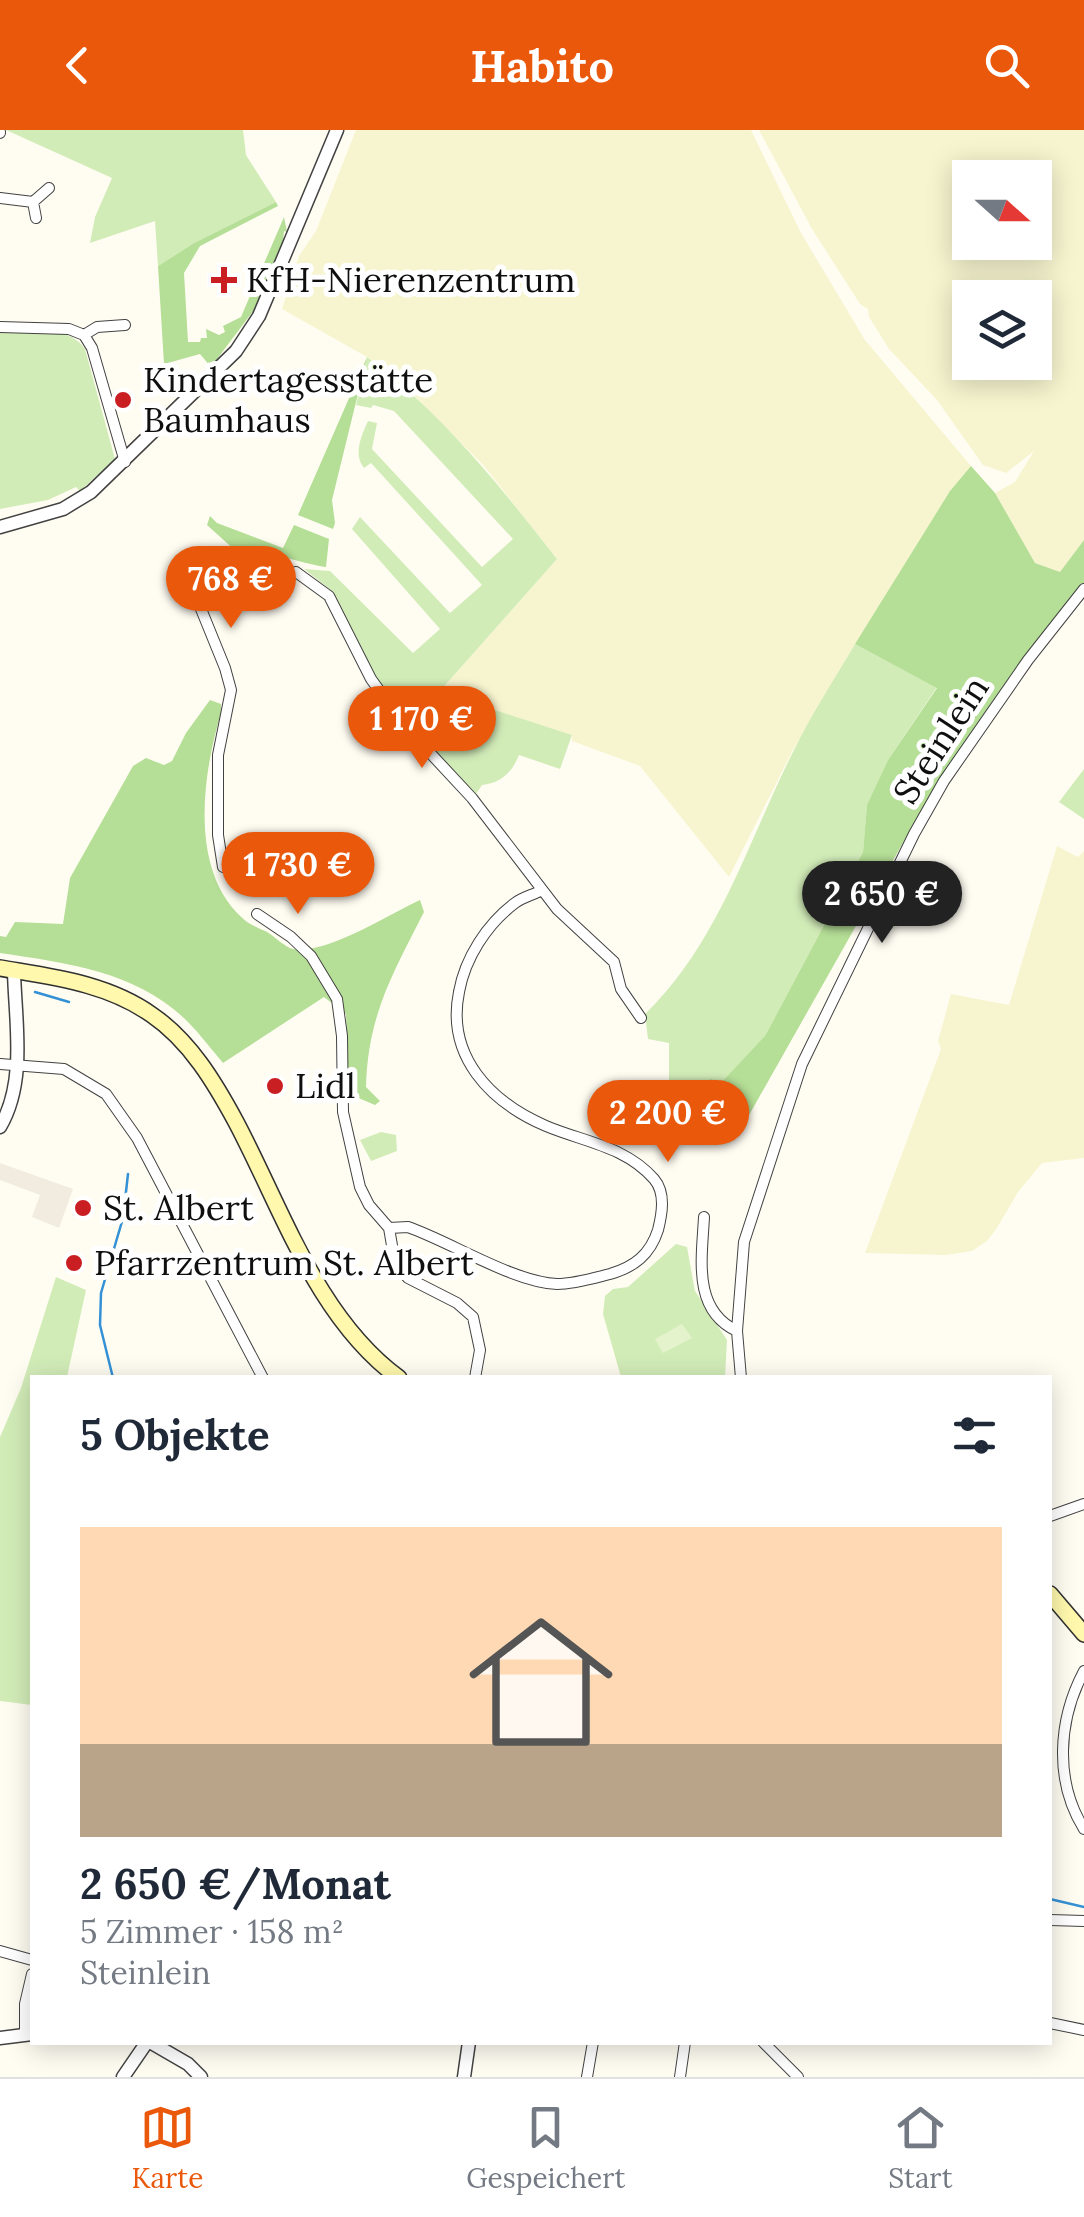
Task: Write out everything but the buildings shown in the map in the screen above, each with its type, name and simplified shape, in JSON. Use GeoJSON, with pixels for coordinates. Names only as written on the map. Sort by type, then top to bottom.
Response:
{"type":"FeatureCollection","features":[{"type":"Feature","properties":{"kind":"main road"},"geometry":{"type":"LineString","coordinates":[[7,969],[70,980],[122,998],[152,1014],[186,1046],[225,1102],[336,1311],[370,1353],[396,1375]]}},
{"type":"Feature","properties":{"kind":"main road"},"geometry":{"type":"LineString","coordinates":[[1052,1596],[1084,1634]]}},
{"type":"Feature","properties":{"kind":"street"},"geometry":{"type":"LineString","coordinates":[[0,526],[63,510],[91,492],[218,371],[259,316],[337,130]]}},
{"type":"Feature","properties":{"kind":"street"},"geometry":{"type":"LineString","coordinates":[[0,198],[33,202],[49,188]]}},
{"type":"Feature","properties":{"kind":"street"},"geometry":{"type":"LineString","coordinates":[[33,202],[36,218]]}},
{"type":"Feature","properties":{"kind":"street"},"geometry":{"type":"LineString","coordinates":[[84,335],[97,326],[125,325]]}},
{"type":"Feature","properties":{"kind":"street"},"geometry":{"type":"LineString","coordinates":[[0,326],[70,329],[84,335],[92,348],[125,462]]}},
{"type":"Feature","properties":{"kind":"street"},"geometry":{"type":"LineString","coordinates":[[296,572],[329,596],[371,679],[404,726],[472,798],[556,909],[614,962],[621,989],[641,1018]]}},
{"type":"Feature","properties":{"kind":"street","name":"Steinlein"},"geometry":{"type":"LineString","coordinates":[[741,1375],[740,1270],[746,1230],[802,1064],[944,781],[1004,692],[1084,588]]}},
{"type":"Feature","properties":{"kind":"street"},"geometry":{"type":"LineString","coordinates":[[200,609],[230,690],[218,756],[218,846],[224,867]]}},
{"type":"Feature","properties":{"kind":"street"},"geometry":{"type":"LineString","coordinates":[[389,1228],[408,1227],[530,1278],[561,1284],[626,1268],[648,1252],[656,1237],[662,1204],[660,1189],[652,1177],[616,1150],[518,1112],[482,1083],[456,1032],[455,1010],[461,980],[485,932],[517,902],[542,890]]}},
{"type":"Feature","properties":{"kind":"street"},"geometry":{"type":"LineString","coordinates":[[256,914],[311,956],[337,999],[342,1036],[343,1112],[356,1170],[370,1206],[389,1228],[395,1263],[408,1278],[458,1303],[473,1317],[480,1350],[475,1375]]}},
{"type":"Feature","properties":{"kind":"street"},"geometry":{"type":"LineString","coordinates":[[0,1127],[13,1098],[17,1065],[7,969]]}},
{"type":"Feature","properties":{"kind":"street"},"geometry":{"type":"LineString","coordinates":[[0,1064],[64,1069],[92,1083],[110,1099],[137,1138],[261,1375]]}},
{"type":"Feature","properties":{"kind":"street"},"geometry":{"type":"LineString","coordinates":[[704,1217],[702,1268],[706,1299],[724,1324],[738,1331]]}},
{"type":"Feature","properties":{"kind":"street"},"geometry":{"type":"LineString","coordinates":[[1052,1515],[1084,1504]]}},
{"type":"Feature","properties":{"kind":"street"},"geometry":{"type":"LineString","coordinates":[[1084,1671],[1070,1698],[1063,1748],[1069,1798],[1084,1830]]}},
{"type":"Feature","properties":{"kind":"street"},"geometry":{"type":"LineString","coordinates":[[1052,1920],[1084,1921]]}},
{"type":"Feature","properties":{"kind":"street"},"geometry":{"type":"LineString","coordinates":[[0,1951],[30,1959]]}},
{"type":"Feature","properties":{"kind":"street"},"geometry":{"type":"LineString","coordinates":[[0,2038],[29,2034],[25,2004],[30,1983]]}},
{"type":"Feature","properties":{"kind":"street"},"geometry":{"type":"LineString","coordinates":[[1052,2024],[1084,2030]]}},
{"type":"Feature","properties":{"kind":"street"},"geometry":{"type":"LineString","coordinates":[[123,2077],[146,2045]]}},
{"type":"Feature","properties":{"kind":"street"},"geometry":{"type":"LineString","coordinates":[[153,2045],[188,2064],[200,2077]]}},
{"type":"Feature","properties":{"kind":"street"},"geometry":{"type":"LineString","coordinates":[[464,2077],[469,2045]]}},
{"type":"Feature","properties":{"kind":"street"},"geometry":{"type":"LineString","coordinates":[[587,2077],[592,2045]]}},
{"type":"Feature","properties":{"kind":"street"},"geometry":{"type":"LineString","coordinates":[[680,2077],[685,2045]]}},
{"type":"Feature","properties":{"kind":"street"},"geometry":{"type":"LineString","coordinates":[[765,2045],[798,2077]]}},
{"type":"Feature","properties":{"kind":"shaded area"},"geometry":{"type":"Polygon","coordinates":[[[356,130],[751,130],[801,233],[865,340],[971,466],[950,491],[855,644],[793,750],[729,877],[640,766],[572,741],[572,735],[438,693],[557,559],[484,466],[400,381],[367,357],[282,309],[299,256],[316,231],[356,130]]]}},
{"type":"Feature","properties":{"kind":"shaded area"},"geometry":{"type":"Polygon","coordinates":[[[759,130],[1084,130],[1084,540],[1060,572],[1035,563],[995,493],[1015,482],[1034,451],[1006,473],[983,465],[937,400],[889,349],[868,309],[860,304],[812,229],[759,130]]]}},
{"type":"Feature","properties":{"kind":"shaded area"},"geometry":{"type":"Polygon","coordinates":[[[1057,846],[1078,857],[1084,851],[1084,1158],[1042,1163],[987,1241],[972,1251],[946,1255],[865,1253],[941,1049],[938,1041],[951,994],[1009,1005],[1057,846]]]}},
{"type":"Feature","properties":{"kind":"shaded area"},"geometry":{"type":"Polygon","coordinates":[[[0,1163],[73,1189],[59,1228],[32,1217],[40,1195],[0,1180],[0,1163]]]}},
{"type":"Feature","properties":{"kind":"green space"},"geometry":{"type":"Polygon","coordinates":[[[6,130],[243,130],[246,155],[276,202],[194,243],[158,266],[155,221],[90,243],[95,217],[112,178],[6,130]]]}},
{"type":"Feature","properties":{"kind":"green space"},"geometry":{"type":"Polygon","coordinates":[[[276,202],[278,206],[200,246],[184,273],[188,342],[207,338],[206,329],[219,335],[225,332],[223,326],[241,317],[284,217],[287,232],[284,231],[257,306],[211,367],[200,354],[164,364],[158,266],[194,243],[276,202]]]}},
{"type":"Feature","properties":{"kind":"green space"},"geometry":{"type":"Polygon","coordinates":[[[0,331],[58,332],[78,341],[85,349],[115,459],[80,491],[76,487],[48,500],[0,509],[0,331]]]}},
{"type":"Feature","properties":{"kind":"green space"},"geometry":{"type":"Polygon","coordinates":[[[367,357],[445,426],[557,559],[439,692],[572,735],[560,769],[519,755],[505,776],[482,785],[476,794],[408,724],[377,683],[331,590],[304,569],[330,571],[413,653],[440,629],[352,529],[360,517],[450,613],[482,585],[371,463],[364,468],[359,451],[368,421],[377,423],[372,449],[482,567],[513,539],[394,411],[356,405],[367,357]]]}},
{"type":"Feature","properties":{"kind":"green space"},"geometry":{"type":"Polygon","coordinates":[[[367,357],[332,500],[333,529],[298,515],[367,357]]]}},
{"type":"Feature","properties":{"kind":"green space"},"geometry":{"type":"Polygon","coordinates":[[[971,466],[995,493],[1035,563],[1060,572],[1084,540],[1084,586],[926,802],[744,1124],[669,1095],[704,1096],[710,1079],[722,1082],[765,1036],[863,852],[867,805],[888,760],[937,688],[855,644],[950,491],[971,466]]]}},
{"type":"Feature","properties":{"kind":"green space"},"geometry":{"type":"Polygon","coordinates":[[[210,516],[217,523],[283,548],[294,525],[329,539],[326,567],[268,554],[238,553],[207,525],[210,516]]]}},
{"type":"Feature","properties":{"kind":"green space"},"geometry":{"type":"Polygon","coordinates":[[[855,644],[937,687],[888,760],[867,806],[863,852],[759,1054],[704,1096],[669,1094],[669,1043],[648,1039],[645,1014],[671,986],[712,923],[800,738],[855,644]]]}},
{"type":"Feature","properties":{"kind":"green space"},"geometry":{"type":"Polygon","coordinates":[[[210,700],[221,704],[221,713],[205,794],[208,852],[215,878],[228,902],[247,922],[290,948],[306,949],[339,940],[420,900],[424,912],[384,996],[371,1038],[366,1087],[380,1101],[375,1105],[349,1094],[346,1014],[324,997],[223,1063],[187,1021],[146,991],[100,972],[0,953],[0,936],[6,937],[15,922],[63,924],[70,878],[133,766],[146,758],[164,765],[172,761],[210,700]]]}},
{"type":"Feature","properties":{"kind":"green space"},"geometry":{"type":"Polygon","coordinates":[[[1084,769],[1084,819],[1059,802],[1084,769]]]}},
{"type":"Feature","properties":{"kind":"green space"},"geometry":{"type":"Polygon","coordinates":[[[381,1132],[396,1135],[397,1151],[371,1161],[360,1140],[381,1132]]]}},
{"type":"Feature","properties":{"kind":"green space"},"geometry":{"type":"Polygon","coordinates":[[[676,1244],[687,1247],[695,1291],[727,1340],[725,1375],[620,1375],[603,1314],[605,1296],[613,1289],[628,1287],[676,1244]]]}},
{"type":"Feature","properties":{"kind":"green space"},"geometry":{"type":"Polygon","coordinates":[[[56,1277],[86,1290],[67,1375],[30,1375],[30,1705],[0,1701],[0,1437],[21,1388],[56,1277]]]}},
{"type":"Feature","properties":{"kind":"green space"},"geometry":{"type":"Polygon","coordinates":[[[682,1324],[692,1338],[663,1353],[655,1339],[682,1324]]]}},
{"type":"Feature","properties":{"kind":"waterway"},"geometry":{"type":"LineString","coordinates":[[35,992],[69,1002]]}},
{"type":"Feature","properties":{"kind":"waterway"},"geometry":{"type":"LineString","coordinates":[[112,1375],[100,1325],[101,1293],[123,1218],[128,1174]]}},
{"type":"Feature","properties":{"kind":"waterway"},"geometry":{"type":"LineString","coordinates":[[1052,1899],[1084,1907]]}},
{"type":"Feature","properties":{"kind":"place","name":"KfH-Nierenzentrum"},"geometry":{"type":"Point","coordinates":[224,280]}},
{"type":"Feature","properties":{"kind":"place","name":"Kindertagesstätte Baumhaus"},"geometry":{"type":"Point","coordinates":[123,400]}},
{"type":"Feature","properties":{"kind":"place","name":"Lidl"},"geometry":{"type":"Point","coordinates":[275,1086]}},
{"type":"Feature","properties":{"kind":"place","name":"St. Albert"},"geometry":{"type":"Point","coordinates":[83,1208]}},
{"type":"Feature","properties":{"kind":"place","name":"Pfarrzentrum St. Albert"},"geometry":{"type":"Point","coordinates":[74,1263]}}]}
